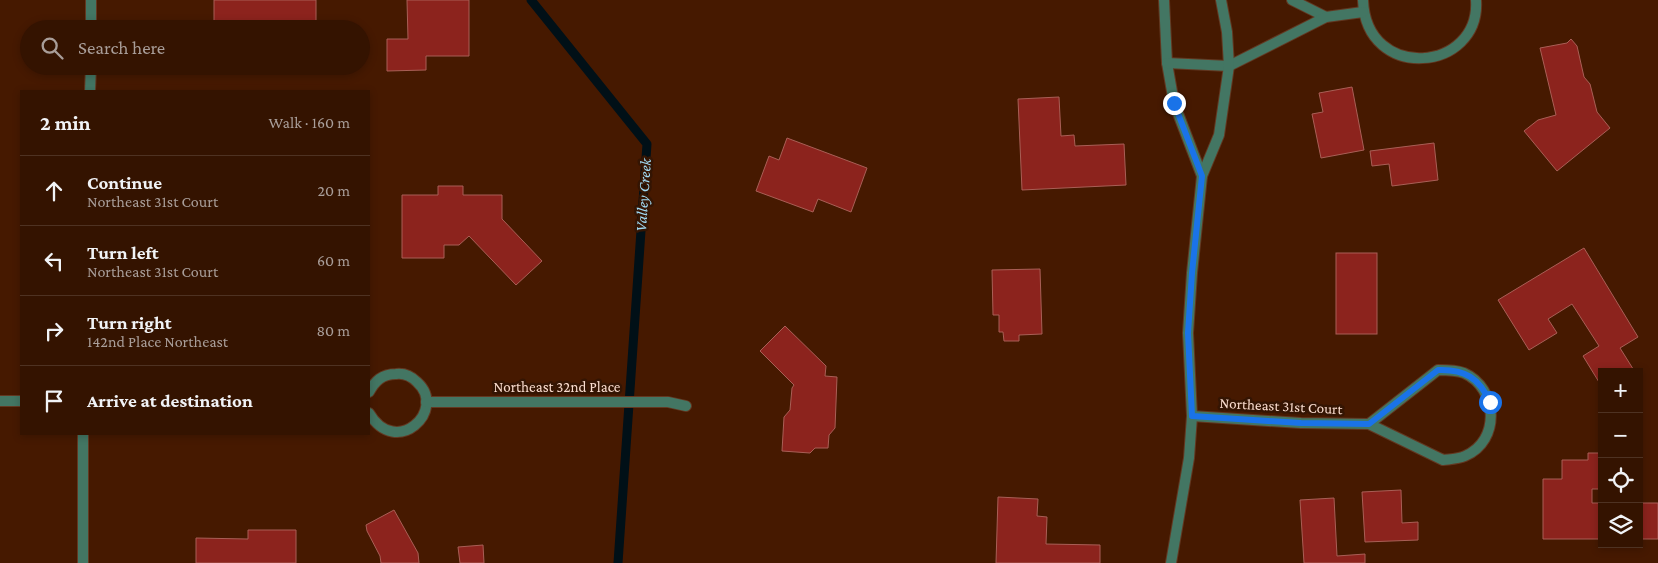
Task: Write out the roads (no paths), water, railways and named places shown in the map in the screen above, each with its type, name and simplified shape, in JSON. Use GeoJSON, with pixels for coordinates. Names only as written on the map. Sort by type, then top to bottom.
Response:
{"type":"FeatureCollection","features":[{"type":"Feature","properties":{"kind":"street"},"geometry":{"type":"LineString","coordinates":[[91,0],[91,20]]}},
{"type":"Feature","properties":{"kind":"street"},"geometry":{"type":"LineString","coordinates":[[1164,0],[1167,63],[1174,103],[1202,176]]}},
{"type":"Feature","properties":{"kind":"street"},"geometry":{"type":"LineString","coordinates":[[1171,563],[1189,458],[1192,416],[1188,333],[1202,176],[1219,135],[1227,90],[1229,66],[1227,32],[1221,0]]}},
{"type":"Feature","properties":{"kind":"street"},"geometry":{"type":"LineString","coordinates":[[1292,0],[1326,18]]}},
{"type":"Feature","properties":{"kind":"street"},"geometry":{"type":"LineString","coordinates":[[1363,0],[1363,12],[1368,27],[1376,39],[1387,49],[1400,56],[1415,59],[1430,58],[1444,54],[1456,46],[1466,35],[1473,22],[1477,7],[1476,0]]}},
{"type":"Feature","properties":{"kind":"street"},"geometry":{"type":"LineString","coordinates":[[1167,63],[1229,66],[1326,18],[1363,12]]}},
{"type":"Feature","properties":{"kind":"street"},"geometry":{"type":"LineString","coordinates":[[90,90],[91,75]]}},
{"type":"Feature","properties":{"kind":"street","name":"Northeast 31st Court"},"geometry":{"type":"LineString","coordinates":[[1192,416],[1301,423],[1369,424],[1443,460],[1467,455],[1477,448],[1485,439],[1490,428],[1492,416],[1490,402],[1476,380],[1464,373],[1438,370],[1369,424]]}},
{"type":"Feature","properties":{"kind":"street"},"geometry":{"type":"LineString","coordinates":[[370,390],[373,384],[381,377],[401,373],[419,383],[424,392],[426,402],[419,422],[412,428],[402,432],[392,432],[382,428],[374,422],[370,415]]}},
{"type":"Feature","properties":{"kind":"street"},"geometry":{"type":"LineString","coordinates":[[0,401],[20,401]]}},
{"type":"Feature","properties":{"kind":"street","name":"Northeast 32nd Place"},"geometry":{"type":"LineString","coordinates":[[426,402],[668,402],[686,406]]}},
{"type":"Feature","properties":{"kind":"street"},"geometry":{"type":"LineString","coordinates":[[83,563],[84,435]]}},
{"type":"Feature","properties":{"kind":"waterway","name":"Valley Creek"},"geometry":{"type":"LineString","coordinates":[[531,0],[647,144],[618,563]]}}]}
